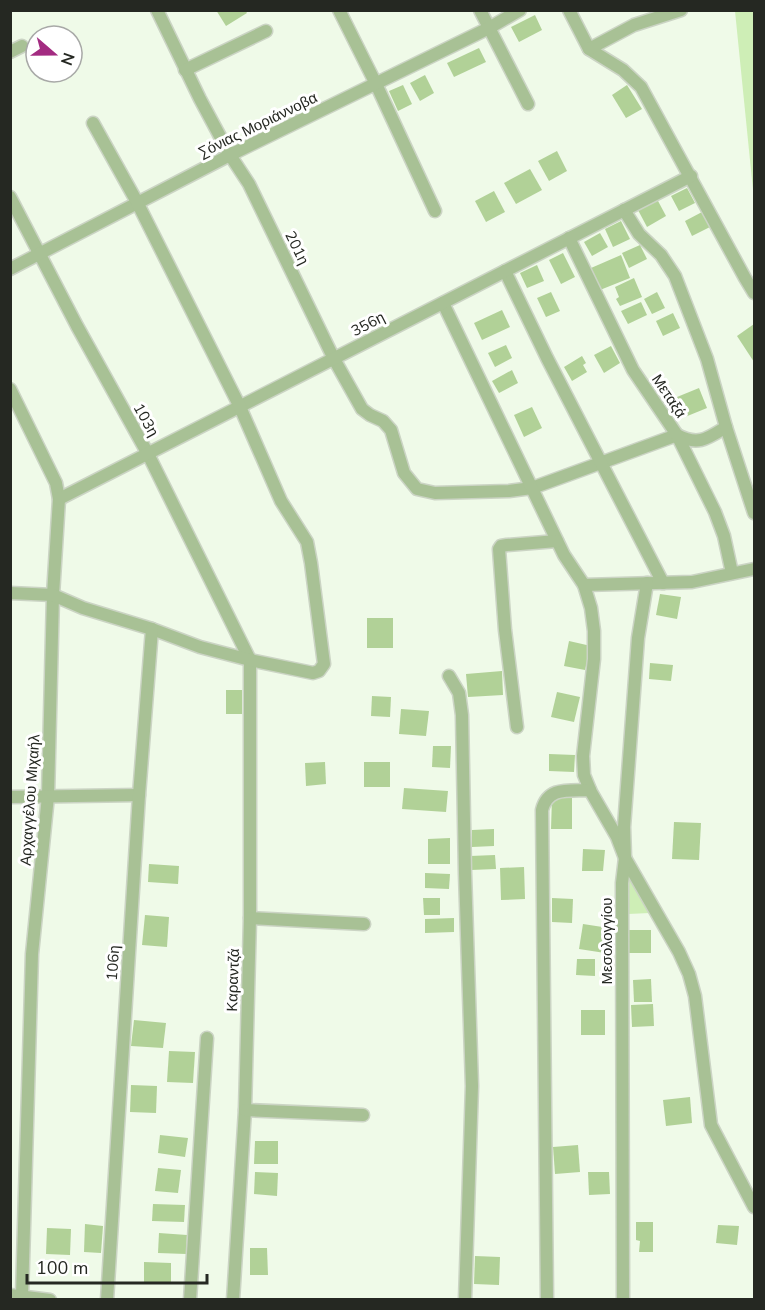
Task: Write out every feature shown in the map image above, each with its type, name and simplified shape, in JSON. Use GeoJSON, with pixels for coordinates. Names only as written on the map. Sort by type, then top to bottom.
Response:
{"type":"FeatureCollection","features":[{"type":"Feature","properties":{"kind":"street","name":"201η"},"geometry":{"type":"LineString","coordinates":[[157,10],[230,155],[249,184],[334,359],[362,409],[391,430],[404,473],[417,489],[435,493],[509,491],[532,488]]}},
{"type":"Feature","properties":{"kind":"street"},"geometry":{"type":"LineString","coordinates":[[339,10],[435,211]]}},
{"type":"Feature","properties":{"kind":"street"},"geometry":{"type":"LineString","coordinates":[[480,10],[528,104]]}},
{"type":"Feature","properties":{"kind":"street","name":"Σόνιας Μοριάννοβα"},"geometry":{"type":"LineString","coordinates":[[10,269],[137,202],[489,28],[520,10]]}},
{"type":"Feature","properties":{"kind":"street"},"geometry":{"type":"LineString","coordinates":[[569,10],[589,49],[624,70],[641,87],[754,293]]}},
{"type":"Feature","properties":{"kind":"street"},"geometry":{"type":"LineString","coordinates":[[589,49],[634,25],[681,10]]}},
{"type":"Feature","properties":{"kind":"street"},"geometry":{"type":"LineString","coordinates":[[186,70],[266,31]]}},
{"type":"Feature","properties":{"kind":"street"},"geometry":{"type":"LineString","coordinates":[[10,52],[22,46]]}},
{"type":"Feature","properties":{"kind":"street"},"geometry":{"type":"LineString","coordinates":[[10,593],[53,595],[83,608],[152,629],[200,647],[250,660],[313,673],[319,671],[324,664],[307,542],[281,501],[240,407],[137,202],[93,123]]}},
{"type":"Feature","properties":{"kind":"street","name":"356η"},"geometry":{"type":"LineString","coordinates":[[59,500],[691,176]]}},
{"type":"Feature","properties":{"kind":"street","name":"103η"},"geometry":{"type":"LineString","coordinates":[[10,197],[77,326],[148,454],[250,660]]}},
{"type":"Feature","properties":{"kind":"street"},"geometry":{"type":"LineString","coordinates":[[624,210],[639,234],[661,255],[675,276],[707,359],[754,513]]}},
{"type":"Feature","properties":{"kind":"street","name":"Μεταξά"},"geometry":{"type":"LineString","coordinates":[[569,238],[633,369],[677,435],[715,512],[724,536],[732,573]]}},
{"type":"Feature","properties":{"kind":"street"},"geometry":{"type":"LineString","coordinates":[[505,271],[663,583]]}},
{"type":"Feature","properties":{"kind":"street"},"geometry":{"type":"LineString","coordinates":[[443,303],[557,541],[584,585],[591,608],[594,631],[594,658],[583,756],[584,775],[625,858],[680,952],[689,974],[695,996],[711,1125],[754,1207]]}},
{"type":"Feature","properties":{"kind":"street","name":"Αρχαγγέλου Μιχαήλ"},"geometry":{"type":"LineString","coordinates":[[10,389],[56,483],[59,500],[53,595],[48,796],[33,954],[16,1295]]}},
{"type":"Feature","properties":{"kind":"street"},"geometry":{"type":"LineString","coordinates":[[532,488],[677,435],[688,440],[700,440],[709,438],[726,427]]}},
{"type":"Feature","properties":{"kind":"street"},"geometry":{"type":"LineString","coordinates":[[517,727],[505,630],[499,549],[507,545],[557,541]]}},
{"type":"Feature","properties":{"kind":"street"},"geometry":{"type":"LineString","coordinates":[[584,585],[708,580],[754,569]]}},
{"type":"Feature","properties":{"kind":"street","name":"Μεσολογγίου"},"geometry":{"type":"LineString","coordinates":[[623,1299],[622,883],[638,638],[647,584]]}},
{"type":"Feature","properties":{"kind":"street","name":"106η"},"geometry":{"type":"LineString","coordinates":[[107,1299],[139,795],[152,629]]}},
{"type":"Feature","properties":{"kind":"street","name":"Καραντζά"},"geometry":{"type":"LineString","coordinates":[[233,1299],[245,1110],[250,918],[250,660]]}},
{"type":"Feature","properties":{"kind":"street"},"geometry":{"type":"LineString","coordinates":[[449,676],[459,693],[462,715],[472,1086],[465,1299]]}},
{"type":"Feature","properties":{"kind":"street"},"geometry":{"type":"LineString","coordinates":[[547,1299],[542,810],[545,800],[551,794],[590,790]]}},
{"type":"Feature","properties":{"kind":"street"},"geometry":{"type":"LineString","coordinates":[[10,797],[139,795]]}},
{"type":"Feature","properties":{"kind":"street"},"geometry":{"type":"LineString","coordinates":[[250,918],[364,924]]}},
{"type":"Feature","properties":{"kind":"street"},"geometry":{"type":"LineString","coordinates":[[190,1299],[207,1038]]}},
{"type":"Feature","properties":{"kind":"street"},"geometry":{"type":"LineString","coordinates":[[245,1110],[363,1114]]}},
{"type":"Feature","properties":{"kind":"street"},"geometry":{"type":"LineString","coordinates":[[16,1295],[50,1299]]}},
{"type":"Feature","properties":{"kind":"green space"},"geometry":{"type":"Polygon","coordinates":[[[735,11],[754,11],[754,200],[735,11]]]}},
{"type":"Feature","properties":{"kind":"green space"},"geometry":{"type":"Polygon","coordinates":[[[628,875],[650,913],[628,914],[628,875]]]}},
{"type":"Feature","properties":{"kind":"building"},"geometry":{"type":"Polygon","coordinates":[[[216,10],[245,10],[247,13],[226,26],[216,10]]]}},
{"type":"Feature","properties":{"kind":"building"},"geometry":{"type":"Polygon","coordinates":[[[535,15],[542,30],[519,42],[511,27],[535,15]]]}},
{"type":"Feature","properties":{"kind":"building"},"geometry":{"type":"Polygon","coordinates":[[[479,48],[486,62],[454,77],[447,63],[479,48]]]}},
{"type":"Feature","properties":{"kind":"building"},"geometry":{"type":"Polygon","coordinates":[[[425,75],[434,93],[420,101],[410,83],[425,75]]]}},
{"type":"Feature","properties":{"kind":"building"},"geometry":{"type":"Polygon","coordinates":[[[403,85],[412,104],[398,111],[389,91],[403,85]]]}},
{"type":"Feature","properties":{"kind":"building"},"geometry":{"type":"Polygon","coordinates":[[[627,85],[642,109],[626,118],[612,95],[627,85]]]}},
{"type":"Feature","properties":{"kind":"building"},"geometry":{"type":"Polygon","coordinates":[[[557,151],[567,171],[549,181],[538,161],[557,151]]]}},
{"type":"Feature","properties":{"kind":"building"},"geometry":{"type":"Polygon","coordinates":[[[530,169],[542,190],[516,204],[504,183],[530,169]]]}},
{"type":"Feature","properties":{"kind":"building"},"geometry":{"type":"Polygon","coordinates":[[[687,188],[695,203],[679,211],[671,196],[687,188]]]}},
{"type":"Feature","properties":{"kind":"building"},"geometry":{"type":"Polygon","coordinates":[[[494,191],[505,212],[486,222],[475,201],[494,191]]]}},
{"type":"Feature","properties":{"kind":"building"},"geometry":{"type":"Polygon","coordinates":[[[657,199],[666,216],[647,227],[638,210],[657,199]]]}},
{"type":"Feature","properties":{"kind":"building"},"geometry":{"type":"Polygon","coordinates":[[[702,212],[710,227],[692,236],[685,221],[702,212]]]}},
{"type":"Feature","properties":{"kind":"building"},"geometry":{"type":"Polygon","coordinates":[[[621,221],[630,239],[613,247],[605,229],[621,221]]]}},
{"type":"Feature","properties":{"kind":"building"},"geometry":{"type":"Polygon","coordinates":[[[600,233],[608,247],[592,256],[584,242],[600,233]]]}},
{"type":"Feature","properties":{"kind":"building"},"geometry":{"type":"Polygon","coordinates":[[[640,245],[647,259],[629,268],[622,253],[640,245]]]}},
{"type":"Feature","properties":{"kind":"building"},"geometry":{"type":"Polygon","coordinates":[[[563,253],[575,277],[561,284],[549,260],[563,253]]]}},
{"type":"Feature","properties":{"kind":"building"},"geometry":{"type":"Polygon","coordinates":[[[621,255],[630,278],[600,290],[591,268],[621,255]]]}},
{"type":"Feature","properties":{"kind":"building"},"geometry":{"type":"Polygon","coordinates":[[[537,265],[544,281],[527,288],[520,273],[537,265]]]}},
{"type":"Feature","properties":{"kind":"building"},"geometry":{"type":"Polygon","coordinates":[[[634,278],[642,297],[620,306],[616,299],[619,297],[615,287],[634,278]]]}},
{"type":"Feature","properties":{"kind":"building"},"geometry":{"type":"Polygon","coordinates":[[[551,292],[560,311],[546,317],[537,298],[551,292]]]}},
{"type":"Feature","properties":{"kind":"building"},"geometry":{"type":"Polygon","coordinates":[[[657,292],[665,308],[652,314],[644,299],[657,292]]]}},
{"type":"Feature","properties":{"kind":"building"},"geometry":{"type":"Polygon","coordinates":[[[641,302],[647,315],[628,324],[621,311],[641,302]]]}},
{"type":"Feature","properties":{"kind":"building"},"geometry":{"type":"Polygon","coordinates":[[[502,310],[510,327],[482,340],[474,323],[502,310]]]}},
{"type":"Feature","properties":{"kind":"building"},"geometry":{"type":"Polygon","coordinates":[[[673,313],[680,328],[663,336],[656,321],[673,313]]]}},
{"type":"Feature","properties":{"kind":"building"},"geometry":{"type":"Polygon","coordinates":[[[754,324],[754,362],[737,336],[754,324]]]}},
{"type":"Feature","properties":{"kind":"building"},"geometry":{"type":"Polygon","coordinates":[[[506,345],[512,358],[495,367],[488,353],[506,345]]]}},
{"type":"Feature","properties":{"kind":"building"},"geometry":{"type":"Polygon","coordinates":[[[611,346],[620,363],[604,373],[594,355],[611,346]]]}},
{"type":"Feature","properties":{"kind":"building"},"geometry":{"type":"Polygon","coordinates":[[[582,356],[587,372],[572,381],[564,367],[582,356]]]}},
{"type":"Feature","properties":{"kind":"building"},"geometry":{"type":"Polygon","coordinates":[[[512,370],[518,383],[499,393],[492,381],[512,370]]]}},
{"type":"Feature","properties":{"kind":"building"},"geometry":{"type":"Polygon","coordinates":[[[699,388],[707,408],[685,417],[677,397],[699,388]]]}},
{"type":"Feature","properties":{"kind":"building"},"geometry":{"type":"Polygon","coordinates":[[[532,407],[542,428],[524,437],[514,415],[532,407]]]}},
{"type":"Feature","properties":{"kind":"building"},"geometry":{"type":"Polygon","coordinates":[[[660,594],[681,597],[677,619],[656,615],[660,594]]]}},
{"type":"Feature","properties":{"kind":"building"},"geometry":{"type":"Polygon","coordinates":[[[367,618],[393,618],[393,648],[367,648],[367,618]]]}},
{"type":"Feature","properties":{"kind":"building"},"geometry":{"type":"Polygon","coordinates":[[[569,641],[591,646],[585,670],[564,666],[569,641]]]}},
{"type":"Feature","properties":{"kind":"building"},"geometry":{"type":"Polygon","coordinates":[[[650,663],[673,665],[671,681],[649,679],[650,663]]]}},
{"type":"Feature","properties":{"kind":"building"},"geometry":{"type":"Polygon","coordinates":[[[502,671],[503,695],[468,697],[466,674],[502,671]]]}},
{"type":"Feature","properties":{"kind":"building"},"geometry":{"type":"Polygon","coordinates":[[[226,690],[242,690],[242,714],[226,714],[226,690]]]}},
{"type":"Feature","properties":{"kind":"building"},"geometry":{"type":"Polygon","coordinates":[[[557,692],[580,697],[574,722],[551,717],[557,692]]]}},
{"type":"Feature","properties":{"kind":"building"},"geometry":{"type":"Polygon","coordinates":[[[372,696],[391,697],[390,717],[371,716],[372,696]]]}},
{"type":"Feature","properties":{"kind":"building"},"geometry":{"type":"Polygon","coordinates":[[[401,709],[429,711],[426,736],[399,734],[401,709]]]}},
{"type":"Feature","properties":{"kind":"building"},"geometry":{"type":"Polygon","coordinates":[[[433,746],[451,746],[450,768],[432,767],[433,746]]]}},
{"type":"Feature","properties":{"kind":"building"},"geometry":{"type":"Polygon","coordinates":[[[549,754],[575,755],[574,772],[549,771],[549,754]]]}},
{"type":"Feature","properties":{"kind":"building"},"geometry":{"type":"Polygon","coordinates":[[[325,762],[326,784],[306,786],[305,763],[325,762]]]}},
{"type":"Feature","properties":{"kind":"building"},"geometry":{"type":"Polygon","coordinates":[[[364,762],[390,762],[390,787],[364,787],[364,762]]]}},
{"type":"Feature","properties":{"kind":"building"},"geometry":{"type":"Polygon","coordinates":[[[404,788],[448,791],[446,812],[402,809],[404,788]]]}},
{"type":"Feature","properties":{"kind":"building"},"geometry":{"type":"Polygon","coordinates":[[[552,798],[572,798],[572,829],[551,829],[552,798]]]}},
{"type":"Feature","properties":{"kind":"building"},"geometry":{"type":"Polygon","coordinates":[[[674,822],[701,823],[699,860],[672,859],[674,822]]]}},
{"type":"Feature","properties":{"kind":"building"},"geometry":{"type":"Polygon","coordinates":[[[494,829],[494,846],[472,847],[472,830],[494,829]]]}},
{"type":"Feature","properties":{"kind":"building"},"geometry":{"type":"Polygon","coordinates":[[[450,838],[450,864],[428,864],[428,839],[450,838]]]}},
{"type":"Feature","properties":{"kind":"building"},"geometry":{"type":"Polygon","coordinates":[[[583,849],[605,850],[603,871],[582,871],[583,849]]]}},
{"type":"Feature","properties":{"kind":"building"},"geometry":{"type":"Polygon","coordinates":[[[495,855],[496,869],[471,870],[470,856],[495,855]]]}},
{"type":"Feature","properties":{"kind":"building"},"geometry":{"type":"Polygon","coordinates":[[[149,864],[179,866],[178,884],[148,882],[149,864]]]}},
{"type":"Feature","properties":{"kind":"building"},"geometry":{"type":"Polygon","coordinates":[[[524,867],[525,899],[501,900],[500,868],[524,867]]]}},
{"type":"Feature","properties":{"kind":"building"},"geometry":{"type":"Polygon","coordinates":[[[425,873],[450,874],[449,889],[425,888],[425,873]]]}},
{"type":"Feature","properties":{"kind":"building"},"geometry":{"type":"Polygon","coordinates":[[[423,898],[440,898],[440,915],[424,915],[423,898]]]}},
{"type":"Feature","properties":{"kind":"building"},"geometry":{"type":"Polygon","coordinates":[[[552,898],[573,899],[572,923],[552,922],[552,898]]]}},
{"type":"Feature","properties":{"kind":"building"},"geometry":{"type":"Polygon","coordinates":[[[145,915],[169,917],[167,947],[142,945],[145,915]]]}},
{"type":"Feature","properties":{"kind":"building"},"geometry":{"type":"Polygon","coordinates":[[[454,918],[454,932],[425,933],[425,919],[454,918]]]}},
{"type":"Feature","properties":{"kind":"building"},"geometry":{"type":"Polygon","coordinates":[[[583,924],[609,928],[605,953],[579,949],[583,924]]]}},
{"type":"Feature","properties":{"kind":"building"},"geometry":{"type":"Polygon","coordinates":[[[629,930],[651,930],[651,953],[629,953],[629,930]]]}},
{"type":"Feature","properties":{"kind":"building"},"geometry":{"type":"Polygon","coordinates":[[[577,959],[595,959],[595,976],[576,975],[577,959]]]}},
{"type":"Feature","properties":{"kind":"building"},"geometry":{"type":"Polygon","coordinates":[[[651,979],[652,1002],[634,1002],[633,980],[651,979]]]}},
{"type":"Feature","properties":{"kind":"building"},"geometry":{"type":"Polygon","coordinates":[[[653,1004],[654,1026],[632,1027],[631,1005],[653,1004]]]}},
{"type":"Feature","properties":{"kind":"building"},"geometry":{"type":"Polygon","coordinates":[[[581,1010],[605,1010],[605,1035],[581,1035],[581,1010]]]}},
{"type":"Feature","properties":{"kind":"building"},"geometry":{"type":"Polygon","coordinates":[[[134,1020],[166,1023],[163,1048],[131,1046],[134,1020]]]}},
{"type":"Feature","properties":{"kind":"building"},"geometry":{"type":"Polygon","coordinates":[[[169,1051],[195,1052],[193,1083],[167,1082],[169,1051]]]}},
{"type":"Feature","properties":{"kind":"building"},"geometry":{"type":"Polygon","coordinates":[[[131,1085],[157,1086],[156,1113],[130,1112],[131,1085]]]}},
{"type":"Feature","properties":{"kind":"building"},"geometry":{"type":"Polygon","coordinates":[[[690,1097],[692,1123],[666,1126],[663,1100],[690,1097]]]}},
{"type":"Feature","properties":{"kind":"building"},"geometry":{"type":"Polygon","coordinates":[[[160,1135],[188,1138],[185,1157],[158,1153],[160,1135]]]}},
{"type":"Feature","properties":{"kind":"building"},"geometry":{"type":"Polygon","coordinates":[[[255,1141],[278,1141],[278,1164],[254,1164],[255,1141]]]}},
{"type":"Feature","properties":{"kind":"building"},"geometry":{"type":"Polygon","coordinates":[[[578,1145],[580,1172],[555,1174],[553,1147],[578,1145]]]}},
{"type":"Feature","properties":{"kind":"building"},"geometry":{"type":"Polygon","coordinates":[[[158,1168],[181,1170],[178,1193],[155,1191],[158,1168]]]}},
{"type":"Feature","properties":{"kind":"building"},"geometry":{"type":"Polygon","coordinates":[[[255,1172],[278,1173],[277,1196],[254,1194],[255,1172]]]}},
{"type":"Feature","properties":{"kind":"building"},"geometry":{"type":"Polygon","coordinates":[[[588,1172],[609,1172],[610,1194],[589,1195],[588,1172]]]}},
{"type":"Feature","properties":{"kind":"building"},"geometry":{"type":"Polygon","coordinates":[[[153,1204],[185,1205],[184,1222],[152,1221],[153,1204]]]}},
{"type":"Feature","properties":{"kind":"building"},"geometry":{"type":"Polygon","coordinates":[[[636,1222],[653,1222],[653,1252],[639,1252],[640,1241],[636,1240],[636,1222]]]}},
{"type":"Feature","properties":{"kind":"building"},"geometry":{"type":"Polygon","coordinates":[[[85,1224],[103,1226],[101,1253],[84,1252],[85,1224]]]}},
{"type":"Feature","properties":{"kind":"building"},"geometry":{"type":"Polygon","coordinates":[[[718,1225],[739,1226],[737,1245],[716,1243],[718,1225]]]}},
{"type":"Feature","properties":{"kind":"building"},"geometry":{"type":"Polygon","coordinates":[[[47,1228],[71,1229],[70,1255],[46,1254],[47,1228]]]}},
{"type":"Feature","properties":{"kind":"building"},"geometry":{"type":"Polygon","coordinates":[[[159,1233],[187,1235],[186,1254],[158,1253],[159,1233]]]}},
{"type":"Feature","properties":{"kind":"building"},"geometry":{"type":"Polygon","coordinates":[[[250,1248],[267,1248],[268,1275],[250,1275],[250,1248]]]}},
{"type":"Feature","properties":{"kind":"building"},"geometry":{"type":"Polygon","coordinates":[[[475,1256],[500,1257],[499,1285],[474,1284],[475,1256]]]}},
{"type":"Feature","properties":{"kind":"building"},"geometry":{"type":"Polygon","coordinates":[[[144,1262],[171,1263],[171,1284],[144,1284],[144,1262]]]}}]}
